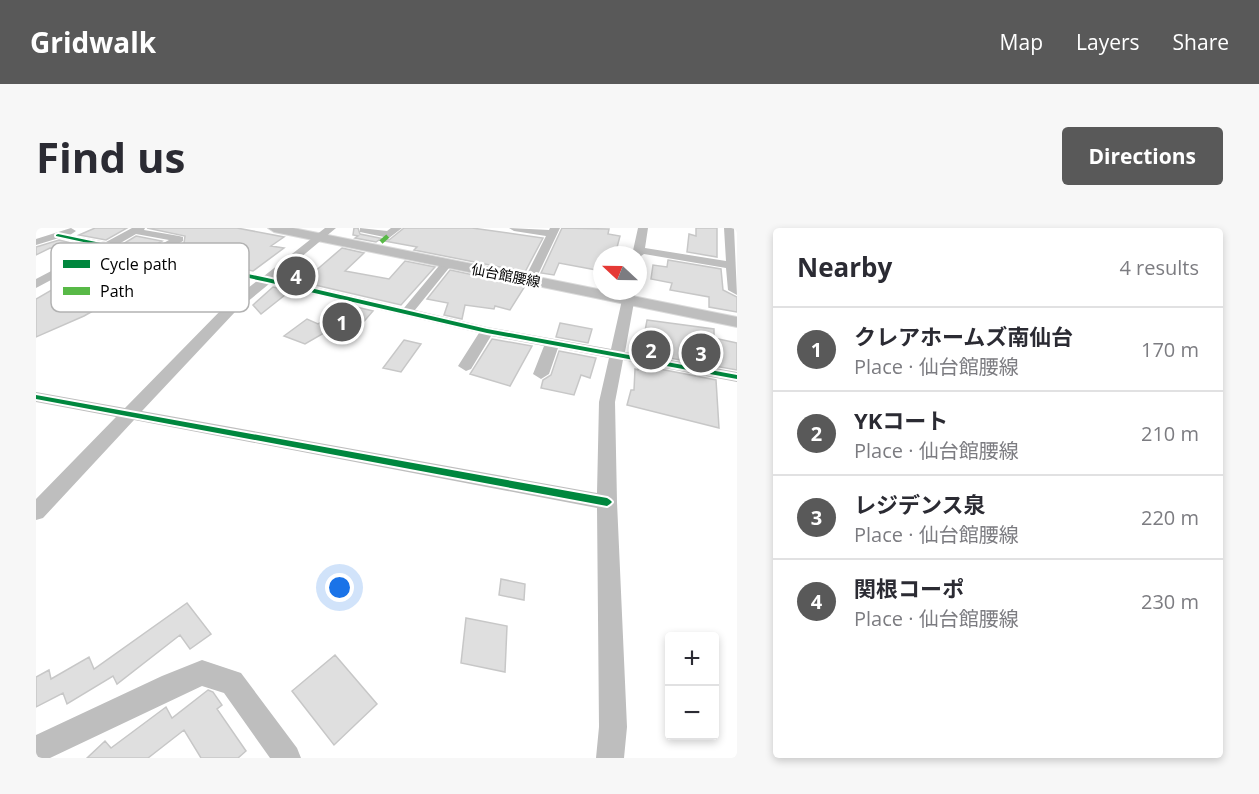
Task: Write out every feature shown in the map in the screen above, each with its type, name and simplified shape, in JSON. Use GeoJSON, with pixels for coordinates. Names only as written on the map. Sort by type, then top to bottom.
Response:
{"type":"FeatureCollection","features":[{"type":"Feature","properties":{"kind":"main road","name":"仙台館腰線"},"geometry":{"type":"LineString","coordinates":[[274,228],[325,233],[447,263],[530,280],[593,290]]}},
{"type":"Feature","properties":{"kind":"main road","name":"仙台館腰線"},"geometry":{"type":"LineString","coordinates":[[647,300],[737,322]]}},
{"type":"Feature","properties":{"kind":"street"},"geometry":{"type":"LineString","coordinates":[[36,242],[81,228]]}},
{"type":"Feature","properties":{"kind":"street"},"geometry":{"type":"LineString","coordinates":[[366,228],[364,230],[389,235],[397,228]]}},
{"type":"Feature","properties":{"kind":"street"},"geometry":{"type":"LineString","coordinates":[[514,228],[554,231],[530,280]]}},
{"type":"Feature","properties":{"kind":"street"},"geometry":{"type":"LineString","coordinates":[[639,246],[643,228]]}},
{"type":"Feature","properties":{"kind":"street"},"geometry":{"type":"LineString","coordinates":[[110,243],[137,229],[179,239],[172,243]]}},
{"type":"Feature","properties":{"kind":"street"},"geometry":{"type":"LineString","coordinates":[[249,294],[325,233]]}},
{"type":"Feature","properties":{"kind":"street"},"geometry":{"type":"LineString","coordinates":[[58,235],[91,243]]}},
{"type":"Feature","properties":{"kind":"street"},"geometry":{"type":"LineString","coordinates":[[732,236],[734,290],[737,291]]}},
{"type":"Feature","properties":{"kind":"street"},"geometry":{"type":"LineString","coordinates":[[647,253],[734,266]]}},
{"type":"Feature","properties":{"kind":"street"},"geometry":{"type":"LineString","coordinates":[[407,312],[447,263]]}},
{"type":"Feature","properties":{"kind":"street"},"geometry":{"type":"LineString","coordinates":[[36,284],[51,276]]}},
{"type":"Feature","properties":{"kind":"street"},"geometry":{"type":"LineString","coordinates":[[249,276],[487,331],[617,353],[737,377]]}},
{"type":"Feature","properties":{"kind":"street"},"geometry":{"type":"LineString","coordinates":[[610,758],[613,727],[607,502],[607,402],[628,300]]}},
{"type":"Feature","properties":{"kind":"street"},"geometry":{"type":"LineString","coordinates":[[36,512],[227,312]]}},
{"type":"Feature","properties":{"kind":"street"},"geometry":{"type":"LineString","coordinates":[[466,366],[487,331]]}},
{"type":"Feature","properties":{"kind":"street"},"geometry":{"type":"LineString","coordinates":[[541,374],[553,342]]}},
{"type":"Feature","properties":{"kind":"street"},"geometry":{"type":"LineString","coordinates":[[36,397],[607,502]]}},
{"type":"Feature","properties":{"kind":"street"},"geometry":{"type":"LineString","coordinates":[[36,750],[171,685],[202,673],[232,682],[287,758]]}},
{"type":"Feature","properties":{"kind":"building"},"geometry":{"type":"Polygon","coordinates":[[[95,228],[127,228],[106,240],[79,235],[95,228]]]}},
{"type":"Feature","properties":{"kind":"building"},"geometry":{"type":"Polygon","coordinates":[[[147,228],[237,228],[284,237],[271,246],[284,248],[253,271],[249,270],[249,243],[184,243],[185,236],[147,228]]]}},
{"type":"Feature","properties":{"kind":"building"},"geometry":{"type":"Polygon","coordinates":[[[354,228],[358,228],[360,234],[389,240],[404,228],[472,228],[543,238],[525,272],[414,250],[417,247],[355,238],[358,236],[353,235],[354,228]]]}},
{"type":"Feature","properties":{"kind":"building"},"geometry":{"type":"Polygon","coordinates":[[[562,228],[609,229],[608,234],[620,236],[617,246],[593,246],[593,269],[559,263],[554,275],[541,273],[562,228]]]}},
{"type":"Feature","properties":{"kind":"building"},"geometry":{"type":"Polygon","coordinates":[[[696,228],[717,228],[717,257],[687,252],[689,234],[696,236],[696,228]]]}},
{"type":"Feature","properties":{"kind":"building"},"geometry":{"type":"Polygon","coordinates":[[[136,236],[162,241],[159,243],[125,243],[136,236]]]}},
{"type":"Feature","properties":{"kind":"building"},"geometry":{"type":"Polygon","coordinates":[[[59,240],[71,243],[51,243],[51,248],[36,255],[36,247],[59,240]]]}},
{"type":"Feature","properties":{"kind":"building"},"geometry":{"type":"Polygon","coordinates":[[[342,248],[364,253],[345,271],[389,279],[405,261],[435,267],[401,305],[285,278],[294,269],[313,273],[342,248]]]}},
{"type":"Feature","properties":{"kind":"building"},"geometry":{"type":"Polygon","coordinates":[[[668,260],[721,269],[723,290],[737,297],[737,312],[709,307],[709,297],[670,290],[672,283],[651,279],[653,265],[667,267],[668,260]]]}},
{"type":"Feature","properties":{"kind":"building"},"geometry":{"type":"Polygon","coordinates":[[[450,270],[525,286],[510,310],[495,306],[494,309],[465,305],[462,319],[444,315],[448,303],[427,299],[450,270]]]}},
{"type":"Feature","properties":{"kind":"building"},"geometry":{"type":"Polygon","coordinates":[[[273,287],[299,293],[295,297],[285,295],[261,314],[253,305],[273,287]]]}},
{"type":"Feature","properties":{"kind":"building"},"geometry":{"type":"Polygon","coordinates":[[[51,290],[51,312],[91,312],[36,337],[36,299],[51,290]]]}},
{"type":"Feature","properties":{"kind":"building"},"geometry":{"type":"Polygon","coordinates":[[[344,304],[373,311],[354,333],[328,328],[331,329],[305,344],[284,336],[307,319],[318,324],[344,304]]]}},
{"type":"Feature","properties":{"kind":"building"},"geometry":{"type":"Polygon","coordinates":[[[647,320],[714,329],[714,338],[737,343],[737,370],[641,353],[647,320]]]}},
{"type":"Feature","properties":{"kind":"building"},"geometry":{"type":"Polygon","coordinates":[[[560,323],[592,329],[588,343],[556,337],[560,323]]]}},
{"type":"Feature","properties":{"kind":"building"},"geometry":{"type":"Polygon","coordinates":[[[492,339],[532,346],[510,386],[470,374],[492,339]]]}},
{"type":"Feature","properties":{"kind":"building"},"geometry":{"type":"Polygon","coordinates":[[[404,340],[421,344],[401,372],[383,368],[404,340]]]}},
{"type":"Feature","properties":{"kind":"building"},"geometry":{"type":"Polygon","coordinates":[[[559,351],[596,358],[590,378],[581,375],[574,395],[541,388],[543,380],[551,375],[559,351]]]}},
{"type":"Feature","properties":{"kind":"building"},"geometry":{"type":"Polygon","coordinates":[[[639,365],[716,380],[719,428],[627,405],[631,390],[634,390],[635,369],[638,370],[639,365]]]}},
{"type":"Feature","properties":{"kind":"building"},"geometry":{"type":"Polygon","coordinates":[[[501,579],[525,584],[524,600],[499,595],[501,579]]]}},
{"type":"Feature","properties":{"kind":"building"},"geometry":{"type":"Polygon","coordinates":[[[187,603],[211,634],[190,649],[180,635],[117,684],[113,676],[67,704],[63,693],[36,707],[36,677],[49,670],[51,679],[89,657],[94,669],[187,603]]]}},
{"type":"Feature","properties":{"kind":"building"},"geometry":{"type":"Polygon","coordinates":[[[466,618],[507,626],[505,672],[461,663],[466,618]]]}},
{"type":"Feature","properties":{"kind":"building"},"geometry":{"type":"Polygon","coordinates":[[[335,655],[377,704],[334,745],[292,691],[335,655]]]}},
{"type":"Feature","properties":{"kind":"building"},"geometry":{"type":"Polygon","coordinates":[[[208,690],[213,692],[222,705],[217,709],[246,751],[238,758],[201,758],[184,730],[148,758],[87,758],[105,741],[111,748],[166,707],[172,718],[208,690]]]}},
{"type":"Feature","properties":{"kind":"marked path"},"geometry":{"type":"LineString","coordinates":[[381,242],[389,235]]}},
{"type":"Feature","properties":{"kind":"cycle path"},"geometry":{"type":"LineString","coordinates":[[58,235],[95,243]]}},
{"type":"Feature","properties":{"kind":"cycle path"},"geometry":{"type":"LineString","coordinates":[[249,276],[487,331],[737,377]]}},
{"type":"Feature","properties":{"kind":"cycle path"},"geometry":{"type":"LineString","coordinates":[[36,397],[607,502]]}},
{"type":"Feature","properties":{"kind":"place","name":"関根コーポ"},"geometry":{"type":"Point","coordinates":[296,276]}},
{"type":"Feature","properties":{"kind":"place","name":"クレアホームズ南仙台"},"geometry":{"type":"Point","coordinates":[342,322]}},
{"type":"Feature","properties":{"kind":"place","name":"YKコート"},"geometry":{"type":"Point","coordinates":[651,350]}},
{"type":"Feature","properties":{"kind":"place","name":"レジデンス泉"},"geometry":{"type":"Point","coordinates":[701,353]}}]}
